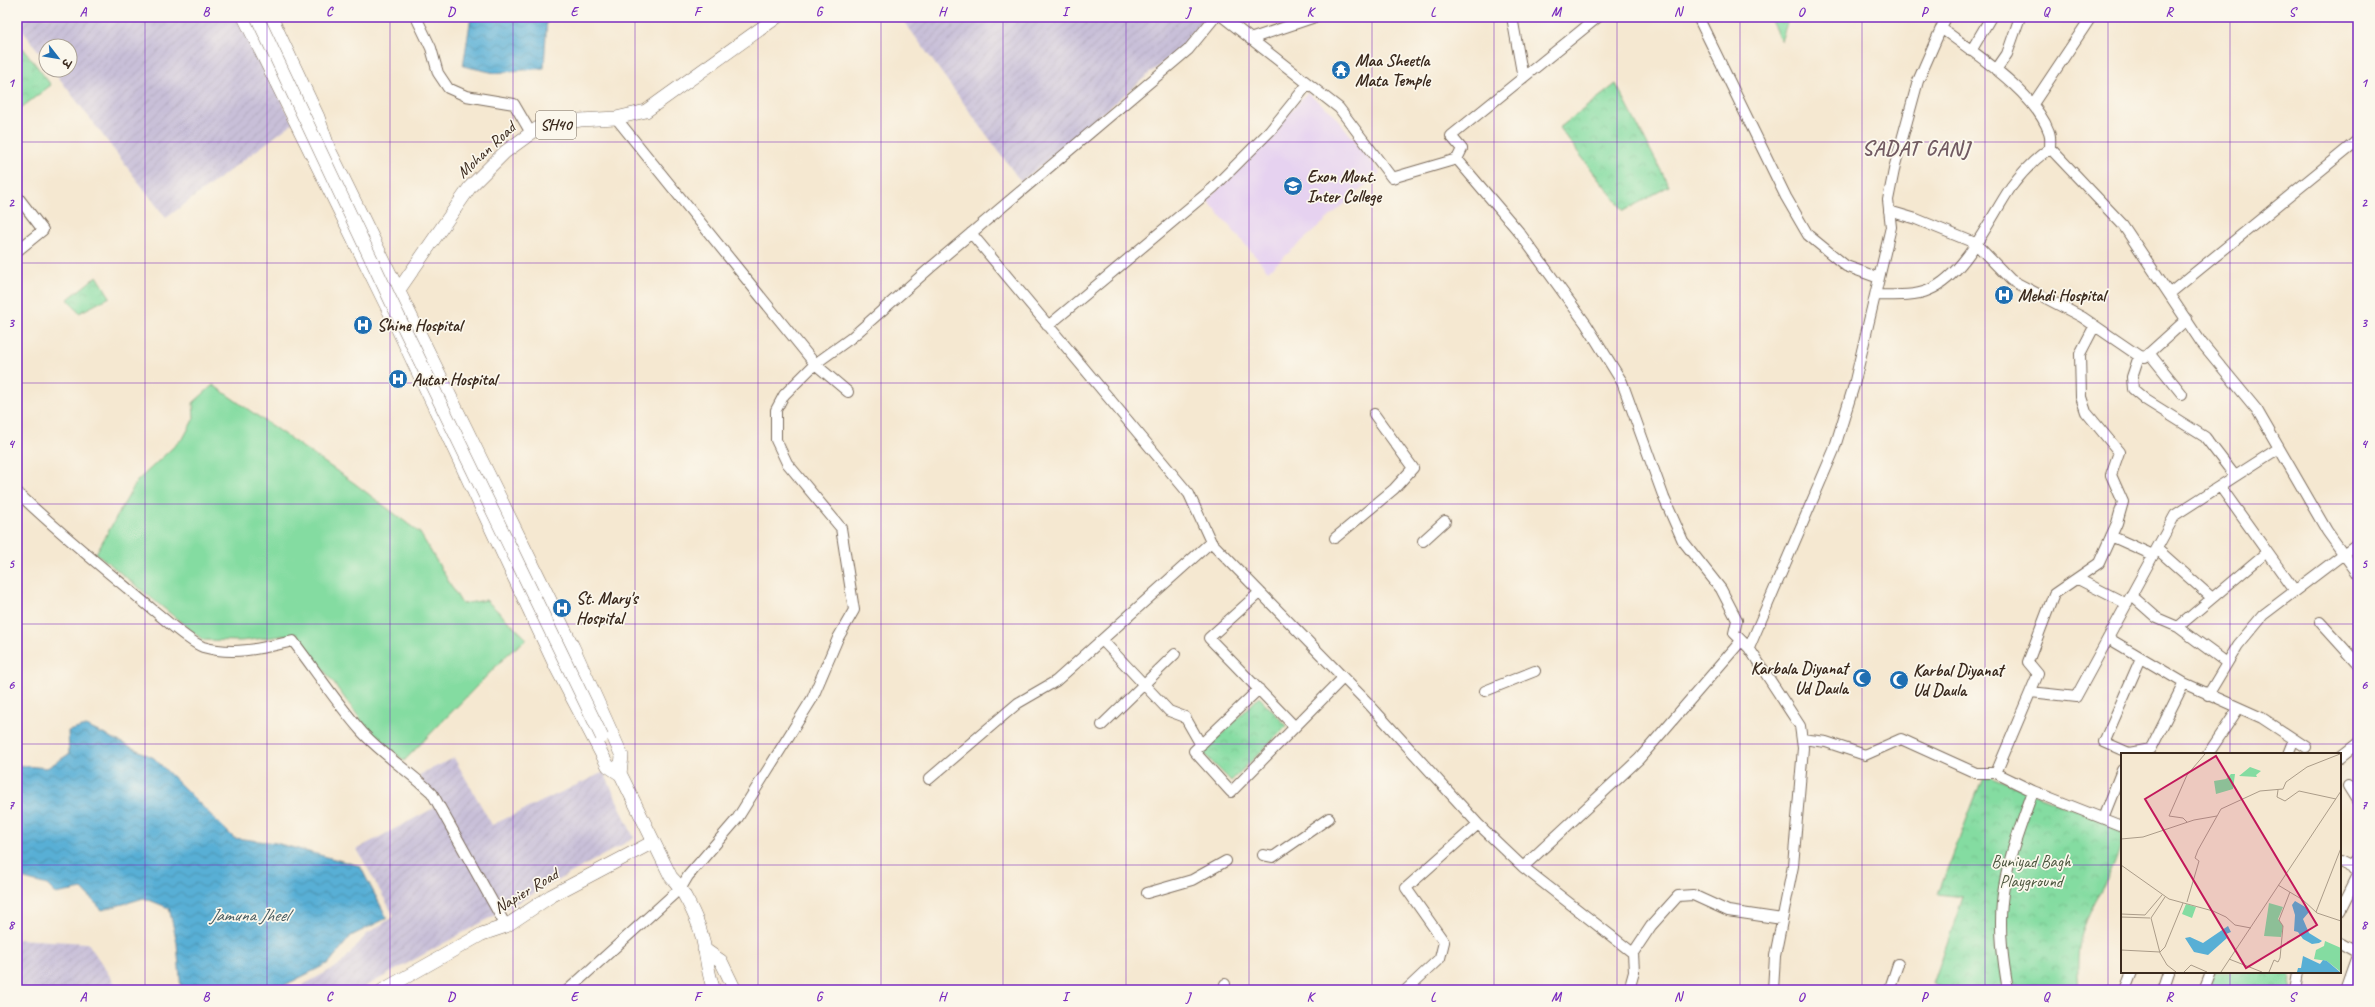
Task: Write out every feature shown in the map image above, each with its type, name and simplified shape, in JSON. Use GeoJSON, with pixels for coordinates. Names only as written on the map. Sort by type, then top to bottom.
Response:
{"type":"FeatureCollection","features":[{"type":"Feature","properties":{"kind":"main road"},"geometry":{"type":"LineString","coordinates":[[244,17],[384,302],[556,667],[608,766],[620,774]]}},
{"type":"Feature","properties":{"kind":"main road"},"geometry":{"type":"LineString","coordinates":[[257,17],[388,294],[620,774],[650,844],[671,877],[670,888],[677,891],[696,937],[721,961],[735,990]]}},
{"type":"Feature","properties":{"kind":"main road"},"geometry":{"type":"LineString","coordinates":[[271,17],[318,118],[329,149],[573,647],[622,756],[620,774]]}},
{"type":"Feature","properties":{"kind":"main road","name":"Mohan Road"},"geometry":{"type":"LineString","coordinates":[[384,302],[398,291],[470,187],[505,152],[531,133],[538,128],[580,120],[616,118],[646,111],[777,17]]}},
{"type":"Feature","properties":{"kind":"main road","name":"Napier Road"},"geometry":{"type":"LineString","coordinates":[[383,990],[482,934],[506,926],[551,896],[650,844]]}},
{"type":"Feature","properties":{"kind":"main road"},"geometry":{"type":"LineString","coordinates":[[397,990],[490,940],[506,926]]}},
{"type":"Feature","properties":{"kind":"main road"},"geometry":{"type":"LineString","coordinates":[[703,945],[724,990]]}},
{"type":"Feature","properties":{"kind":"main road"},"geometry":{"type":"LineString","coordinates":[[703,945],[706,970],[714,990]]}},
{"type":"Feature","properties":{"kind":"street"},"geometry":{"type":"LineString","coordinates":[[416,17],[430,48],[438,74],[448,88],[466,96],[514,104],[531,133]]}},
{"type":"Feature","properties":{"kind":"street"},"geometry":{"type":"LineString","coordinates":[[568,990],[677,891],[737,819],[812,699],[838,638],[854,610],[841,528],[787,463],[776,440],[776,410],[784,395],[815,364],[851,338],[971,233],[1188,50],[1216,17]]}},
{"type":"Feature","properties":{"kind":"street"},"geometry":{"type":"LineString","coordinates":[[1223,17],[1339,108],[1392,178],[1457,160]]}},
{"type":"Feature","properties":{"kind":"street"},"geometry":{"type":"LineString","coordinates":[[1250,39],[1315,17]]}},
{"type":"Feature","properties":{"kind":"street"},"geometry":{"type":"LineString","coordinates":[[1512,17],[1523,78]]}},
{"type":"Feature","properties":{"kind":"street"},"geometry":{"type":"LineString","coordinates":[[1457,160],[1462,149],[1451,136],[1598,17]]}},
{"type":"Feature","properties":{"kind":"street"},"geometry":{"type":"LineString","coordinates":[[1698,17],[1786,198],[1808,234],[1828,253],[1846,266],[1879,278]]}},
{"type":"Feature","properties":{"kind":"street"},"geometry":{"type":"LineString","coordinates":[[1749,648],[1834,450],[1854,384],[1891,227],[1888,200],[1895,165],[1918,81],[1946,17]]}},
{"type":"Feature","properties":{"kind":"street"},"geometry":{"type":"LineString","coordinates":[[1971,51],[1991,17]]}},
{"type":"Feature","properties":{"kind":"street"},"geometry":{"type":"LineString","coordinates":[[1996,70],[2007,54],[2020,17]]}},
{"type":"Feature","properties":{"kind":"street"},"geometry":{"type":"LineString","coordinates":[[2033,104],[2090,17]]}},
{"type":"Feature","properties":{"kind":"street"},"geometry":{"type":"LineString","coordinates":[[1941,28],[1996,70],[2033,104],[2049,133],[2050,148],[2123,224],[2201,342],[2257,410],[2327,531],[2358,574]]}},
{"type":"Feature","properties":{"kind":"street"},"geometry":{"type":"LineString","coordinates":[[1048,326],[1213,188],[1270,131],[1308,84]]}},
{"type":"Feature","properties":{"kind":"street"},"geometry":{"type":"LineString","coordinates":[[616,118],[815,364],[848,392]]}},
{"type":"Feature","properties":{"kind":"street"},"geometry":{"type":"LineString","coordinates":[[2169,294],[2358,140]]}},
{"type":"Feature","properties":{"kind":"street"},"geometry":{"type":"LineString","coordinates":[[1875,295],[1903,295],[1929,291],[1949,277],[1975,243],[2012,185],[2035,159],[2050,148]]}},
{"type":"Feature","properties":{"kind":"street"},"geometry":{"type":"LineString","coordinates":[[1457,160],[1520,232],[1586,324],[1622,382],[1664,498],[1683,541],[1721,588],[1736,620],[1734,634],[1749,648],[1800,726],[1803,748],[1793,866],[1775,956],[1773,990]]}},
{"type":"Feature","properties":{"kind":"street"},"geometry":{"type":"LineString","coordinates":[[17,196],[44,230],[17,250]]}},
{"type":"Feature","properties":{"kind":"street"},"geometry":{"type":"LineString","coordinates":[[1889,211],[1916,219],[1975,243],[2011,280],[2082,317],[2094,327],[2139,356],[2145,357],[2187,319]]}},
{"type":"Feature","properties":{"kind":"street"},"geometry":{"type":"LineString","coordinates":[[971,233],[1189,494],[1211,542],[1343,678],[1478,824],[1523,867],[1633,953]]}},
{"type":"Feature","properties":{"kind":"street"},"geometry":{"type":"LineString","coordinates":[[1996,773],[2038,674],[2028,662],[2054,594],[2078,579],[2099,563],[2111,536],[2123,502],[2111,475],[2119,452],[2086,412],[2081,397],[2080,354],[2094,327]]}},
{"type":"Feature","properties":{"kind":"street"},"geometry":{"type":"LineString","coordinates":[[2149,353],[2182,394]]}},
{"type":"Feature","properties":{"kind":"street"},"geometry":{"type":"LineString","coordinates":[[2139,356],[2132,378],[2133,389],[2146,400],[2206,437],[2235,476]]}},
{"type":"Feature","properties":{"kind":"street"},"geometry":{"type":"LineString","coordinates":[[1335,538],[1394,489],[1413,468],[1374,414]]}},
{"type":"Feature","properties":{"kind":"street"},"geometry":{"type":"LineString","coordinates":[[2031,692],[2076,697],[2175,515],[2279,448]]}},
{"type":"Feature","properties":{"kind":"street"},"geometry":{"type":"LineString","coordinates":[[2220,486],[2295,591]]}},
{"type":"Feature","properties":{"kind":"street"},"geometry":{"type":"LineString","coordinates":[[17,492],[45,519],[167,621],[201,646],[226,651],[250,651],[293,642],[361,732],[383,754],[413,775],[432,793],[506,926]]}},
{"type":"Feature","properties":{"kind":"street"},"geometry":{"type":"LineString","coordinates":[[1423,541],[1445,521]]}},
{"type":"Feature","properties":{"kind":"street"},"geometry":{"type":"LineString","coordinates":[[2111,536],[2155,552],[2211,597]]}},
{"type":"Feature","properties":{"kind":"street"},"geometry":{"type":"LineString","coordinates":[[929,779],[1018,703],[1056,681],[1211,542]]}},
{"type":"Feature","properties":{"kind":"street"},"geometry":{"type":"LineString","coordinates":[[2208,695],[2238,645],[2263,615],[2358,544]]}},
{"type":"Feature","properties":{"kind":"street"},"geometry":{"type":"LineString","coordinates":[[2178,627],[2211,597],[2267,552]]}},
{"type":"Feature","properties":{"kind":"street"},"geometry":{"type":"LineString","coordinates":[[2078,579],[2129,600],[2157,618],[2178,627],[2227,663]]}},
{"type":"Feature","properties":{"kind":"street"},"geometry":{"type":"LineString","coordinates":[[1260,592],[1210,638],[1295,726]]}},
{"type":"Feature","properties":{"kind":"street"},"geometry":{"type":"LineString","coordinates":[[2320,622],[2358,664]]}},
{"type":"Feature","properties":{"kind":"street"},"geometry":{"type":"LineString","coordinates":[[2108,638],[2184,683],[2238,709],[2262,718],[2306,747]]}},
{"type":"Feature","properties":{"kind":"street"},"geometry":{"type":"LineString","coordinates":[[1102,640],[1169,711],[1185,717],[1201,745]]}},
{"type":"Feature","properties":{"kind":"street"},"geometry":{"type":"LineString","coordinates":[[1523,867],[1639,759],[1742,641]]}},
{"type":"Feature","properties":{"kind":"street"},"geometry":{"type":"LineString","coordinates":[[1102,725],[1174,654]]}},
{"type":"Feature","properties":{"kind":"street"},"geometry":{"type":"LineString","coordinates":[[2127,753],[2104,742],[2141,658]]}},
{"type":"Feature","properties":{"kind":"street"},"geometry":{"type":"LineString","coordinates":[[1485,691],[1536,672]]}},
{"type":"Feature","properties":{"kind":"street"},"geometry":{"type":"LineString","coordinates":[[1259,689],[1194,751],[1231,792],[1343,678]]}},
{"type":"Feature","properties":{"kind":"street"},"geometry":{"type":"LineString","coordinates":[[2133,753],[2151,749],[2184,683]]}},
{"type":"Feature","properties":{"kind":"street"},"geometry":{"type":"LineString","coordinates":[[2209,753],[2238,709]]}},
{"type":"Feature","properties":{"kind":"street"},"geometry":{"type":"LineString","coordinates":[[1802,740],[1826,742],[1865,755],[1901,739],[1976,773],[1996,773],[2033,791],[2121,826]]}},
{"type":"Feature","properties":{"kind":"street"},"geometry":{"type":"LineString","coordinates":[[2288,753],[2294,739]]}},
{"type":"Feature","properties":{"kind":"street"},"geometry":{"type":"LineString","coordinates":[[2341,756],[2358,744]]}},
{"type":"Feature","properties":{"kind":"street"},"geometry":{"type":"LineString","coordinates":[[2103,818],[2121,773]]}},
{"type":"Feature","properties":{"kind":"street"},"geometry":{"type":"LineString","coordinates":[[2348,786],[2358,802]]}},
{"type":"Feature","properties":{"kind":"street"},"geometry":{"type":"LineString","coordinates":[[2008,990],[2000,926],[2002,901],[2007,873],[2033,791]]}},
{"type":"Feature","properties":{"kind":"street"},"geometry":{"type":"LineString","coordinates":[[1263,855],[1273,857],[1329,818]]}},
{"type":"Feature","properties":{"kind":"street"},"geometry":{"type":"LineString","coordinates":[[1406,990],[1440,958],[1444,942],[1406,888],[1478,824]]}},
{"type":"Feature","properties":{"kind":"street"},"geometry":{"type":"LineString","coordinates":[[2341,862],[2354,869],[2358,859]]}},
{"type":"Feature","properties":{"kind":"street"},"geometry":{"type":"LineString","coordinates":[[1148,893],[1192,880],[1226,861]]}},
{"type":"Feature","properties":{"kind":"street"},"geometry":{"type":"LineString","coordinates":[[2341,909],[2358,875]]}},
{"type":"Feature","properties":{"kind":"street"},"geometry":{"type":"LineString","coordinates":[[1629,990],[1634,972],[1633,953],[1650,926],[1678,896],[1693,895],[1728,911],[1782,919]]}},
{"type":"Feature","properties":{"kind":"street"},"geometry":{"type":"LineString","coordinates":[[2341,944],[2358,953],[2345,990]]}},
{"type":"Feature","properties":{"kind":"street"},"geometry":{"type":"LineString","coordinates":[[1890,988],[1898,964]]}},
{"type":"Feature","properties":{"kind":"street"},"geometry":{"type":"LineString","coordinates":[[2125,990],[2132,973]]}},
{"type":"Feature","properties":{"kind":"street"},"geometry":{"type":"LineString","coordinates":[[2163,990],[2169,973]]}},
{"type":"Feature","properties":{"kind":"street"},"geometry":{"type":"LineString","coordinates":[[2204,990],[2211,973]]}},
{"type":"Feature","properties":{"kind":"street"},"geometry":{"type":"LineString","coordinates":[[2295,990],[2298,973]]}},
{"type":"Feature","properties":{"kind":"shaded area"},"geometry":{"type":"Polygon","coordinates":[[[17,17],[239,17],[293,123],[166,218],[59,78],[78,78],[78,38],[38,38],[38,51],[17,23],[17,17]]]}},
{"type":"Feature","properties":{"kind":"shaded area"},"geometry":{"type":"Polygon","coordinates":[[[901,17],[1199,17],[1202,21],[1181,47],[1021,182],[901,17]]]}},
{"type":"Feature","properties":{"kind":"shaded area","name":"Exon Mont. Inter College"},"geometry":{"type":"Polygon","coordinates":[[[1307,93],[1333,113],[1380,173],[1268,271],[1207,200],[1244,165],[1307,93]]]}},
{"type":"Feature","properties":{"kind":"shaded area"},"geometry":{"type":"Polygon","coordinates":[[[454,758],[492,825],[604,772],[634,838],[359,990],[294,990],[341,964],[366,935],[394,916],[357,849],[434,808],[419,775],[454,758]]]}},
{"type":"Feature","properties":{"kind":"shaded area"},"geometry":{"type":"Polygon","coordinates":[[[17,939],[88,943],[119,990],[17,990],[17,939]]]}},
{"type":"Feature","properties":{"kind":"green space"},"geometry":{"type":"Polygon","coordinates":[[[1769,17],[1789,17],[1781,41],[1769,17]]]}},
{"type":"Feature","properties":{"kind":"green space"},"geometry":{"type":"Polygon","coordinates":[[[23,48],[38,68],[38,78],[46,78],[51,85],[17,111],[17,53],[23,48]]]}},
{"type":"Feature","properties":{"kind":"green space"},"geometry":{"type":"Polygon","coordinates":[[[1616,84],[1669,186],[1624,211],[1559,128],[1616,84]]]}},
{"type":"Feature","properties":{"kind":"green space"},"geometry":{"type":"Polygon","coordinates":[[[97,276],[110,297],[79,313],[68,299],[97,276]]]}},
{"type":"Feature","properties":{"kind":"green space"},"geometry":{"type":"Polygon","coordinates":[[[213,385],[354,483],[420,533],[462,604],[486,600],[527,639],[509,653],[404,761],[370,732],[297,634],[241,641],[203,640],[96,553],[137,481],[184,437],[194,418],[193,403],[213,385]]]}},
{"type":"Feature","properties":{"kind":"green space"},"geometry":{"type":"Polygon","coordinates":[[[1259,697],[1287,726],[1231,781],[1203,753],[1259,697]]]}},
{"type":"Feature","properties":{"kind":"green space","name":"Buniyad Bagh Playground"},"geometry":{"type":"Polygon","coordinates":[[[1984,774],[2121,828],[2121,842],[2118,855],[2089,914],[2080,941],[2078,958],[2079,990],[1956,990],[1933,984],[1963,897],[1938,894],[1984,774]]]}},
{"type":"Feature","properties":{"kind":"green space"},"geometry":{"type":"Polygon","coordinates":[[[2214,973],[2286,973],[2291,976],[2290,990],[2207,990],[2214,973]]]}},
{"type":"Feature","properties":{"kind":"water"},"geometry":{"type":"Polygon","coordinates":[[[471,17],[547,17],[544,68],[495,73],[463,66],[471,17]]]}},
{"type":"Feature","properties":{"kind":"water","name":"Jamuna Jheel"},"geometry":{"type":"Polygon","coordinates":[[[86,726],[154,758],[234,838],[276,843],[360,866],[387,918],[351,936],[329,963],[275,990],[181,990],[177,943],[169,908],[144,898],[102,910],[82,889],[56,894],[47,885],[17,877],[17,765],[47,768],[69,754],[68,731],[86,726]]]}},
{"type":"Feature","properties":{"kind":"place","name":"Maa Sheetla Mata Temple"},"geometry":{"type":"Point","coordinates":[1341,70]}},
{"type":"Feature","properties":{"kind":"place","name":"Exon Mont. Inter College"},"geometry":{"type":"Point","coordinates":[1293,186]}},
{"type":"Feature","properties":{"kind":"place","name":"Mehdi Hospital"},"geometry":{"type":"Point","coordinates":[2004,295]}},
{"type":"Feature","properties":{"kind":"place","name":"Shine Hospital"},"geometry":{"type":"Point","coordinates":[363,325]}},
{"type":"Feature","properties":{"kind":"place","name":"Autar Hospital"},"geometry":{"type":"Point","coordinates":[398,379]}},
{"type":"Feature","properties":{"kind":"place","name":"St. Mary's Hospital"},"geometry":{"type":"Point","coordinates":[562,608]}},
{"type":"Feature","properties":{"kind":"place","name":"Karbala Diyanat Ud Daula"},"geometry":{"type":"Point","coordinates":[1862,678]}},
{"type":"Feature","properties":{"kind":"place","name":"Karbal Diyanat Ud Daula"},"geometry":{"type":"Point","coordinates":[1899,680]}},
{"type":"Feature","properties":{"kind":"district","name":"SADAT GANJ"},"geometry":{"type":"Point","coordinates":[1916,148]}}]}
